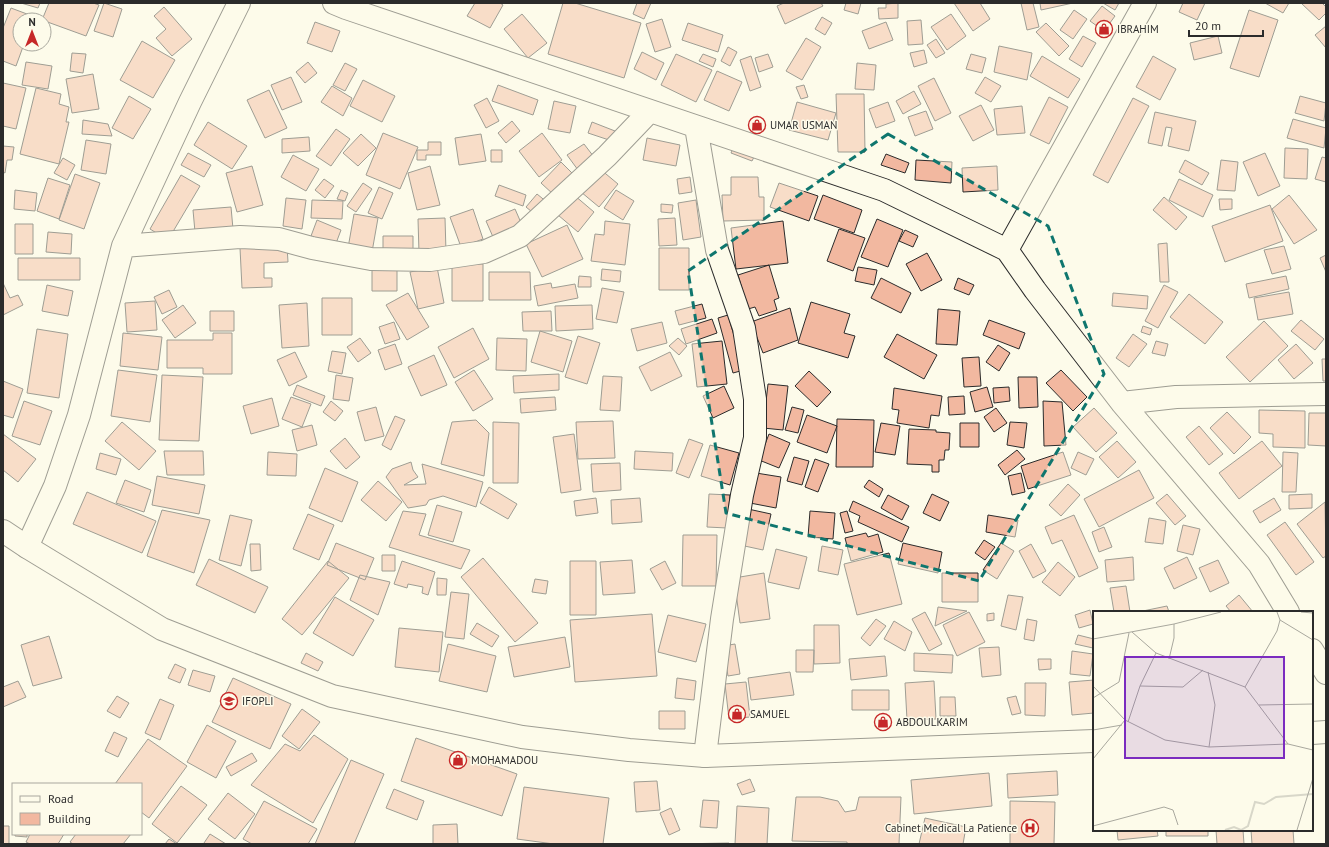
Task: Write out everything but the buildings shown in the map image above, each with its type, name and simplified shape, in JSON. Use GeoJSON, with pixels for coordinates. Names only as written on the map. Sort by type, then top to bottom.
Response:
{"type":"FeatureCollection","features":[{"type":"Feature","properties":{"kind":"street"},"geometry":{"type":"LineString","coordinates":[[26,547],[55,486],[79,414],[123,246],[190,102],[239,3]]}},
{"type":"Feature","properties":{"kind":"street"},"geometry":{"type":"LineString","coordinates":[[334,3],[373,10],[650,111],[884,190],[1007,250],[1035,290],[1122,403],[1259,564],[1287,611]]}},
{"type":"Feature","properties":{"kind":"street"},"geometry":{"type":"LineString","coordinates":[[1007,250],[1145,3]]}},
{"type":"Feature","properties":{"kind":"street"},"geometry":{"type":"LineString","coordinates":[[123,246],[240,237],[279,238],[312,248],[371,259],[430,260],[484,252],[520,236],[606,156],[650,111]]}},
{"type":"Feature","properties":{"kind":"street"},"geometry":{"type":"LineString","coordinates":[[696,127],[717,250],[744,328],[755,399],[755,438],[742,495],[722,619],[704,756]]}},
{"type":"Feature","properties":{"kind":"street"},"geometry":{"type":"LineString","coordinates":[[1122,403],[1176,397],[1326,394]]}},
{"type":"Feature","properties":{"kind":"street"},"geometry":{"type":"LineString","coordinates":[[3,531],[26,547],[162,629],[332,696],[522,737],[629,750],[704,756],[1093,741]]}},
{"type":"Feature","properties":{"kind":"street"},"geometry":{"type":"LineString","coordinates":[[1313,652],[1326,673]]}},
{"type":"Feature","properties":{"kind":"street"},"geometry":{"type":"LineString","coordinates":[[1313,733],[1326,732]]}},
{"type":"Feature","properties":{"kind":"highlighted area"},"geometry":{"type":"Polygon","coordinates":[[[888,134],[1048,226],[1104,374],[979,581],[726,513],[688,271],[888,134]]]}},
{"type":"Feature","properties":{"kind":"place","name":"IBRAHIM"},"geometry":{"type":"Point","coordinates":[1104,29]}},
{"type":"Feature","properties":{"kind":"place","name":"UMAR USMAN"},"geometry":{"type":"Point","coordinates":[757,125]}},
{"type":"Feature","properties":{"kind":"place","name":"IFOPLI"},"geometry":{"type":"Point","coordinates":[229,701]}},
{"type":"Feature","properties":{"kind":"place","name":"SAMUEL"},"geometry":{"type":"Point","coordinates":[737,714]}},
{"type":"Feature","properties":{"kind":"place","name":"ABDOULKARIM"},"geometry":{"type":"Point","coordinates":[883,722]}},
{"type":"Feature","properties":{"kind":"place","name":"MOHAMADOU"},"geometry":{"type":"Point","coordinates":[458,760]}},
{"type":"Feature","properties":{"kind":"place","name":"Cabinet Medical La Patience"},"geometry":{"type":"Point","coordinates":[1030,828]}}]}
